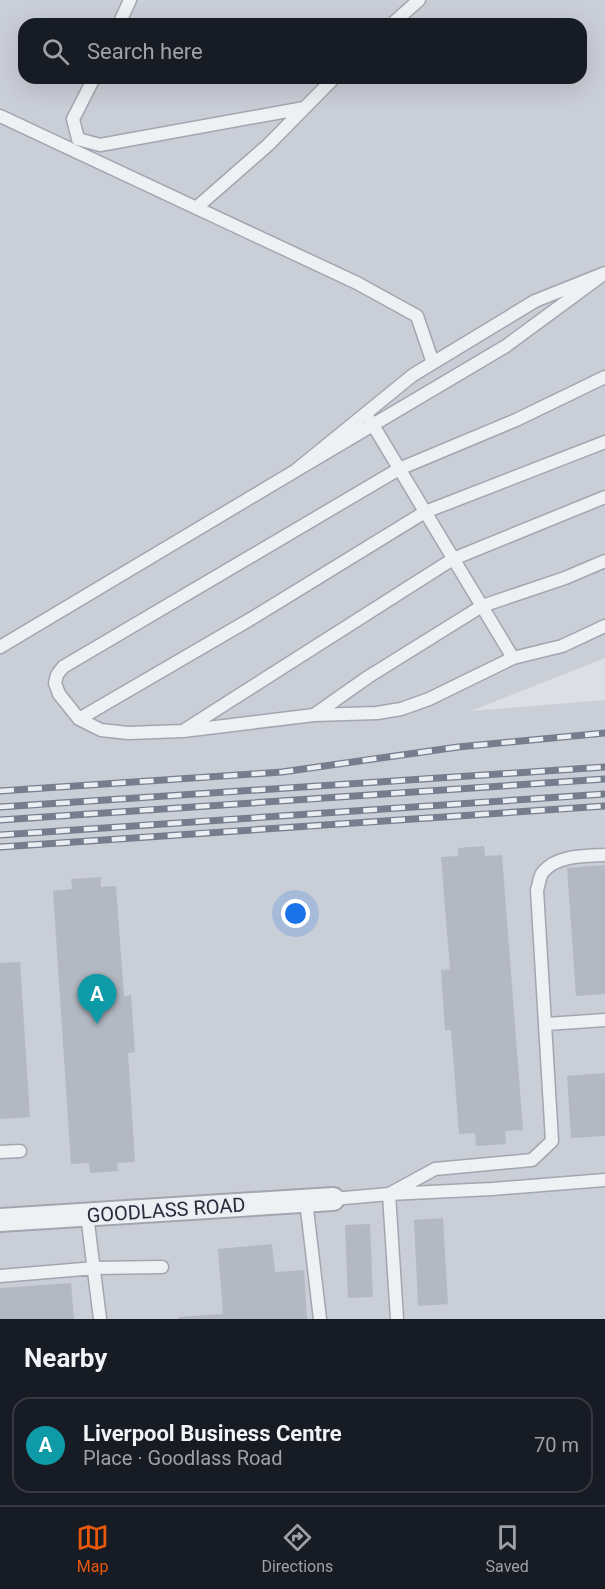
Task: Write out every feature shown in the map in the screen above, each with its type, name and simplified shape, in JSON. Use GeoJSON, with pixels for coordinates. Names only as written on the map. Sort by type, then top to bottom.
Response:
{"type":"FeatureCollection","features":[{"type":"Feature","properties":{"kind":"street","name":"GOODLASS ROAD"},"geometry":{"type":"LineString","coordinates":[[0,1220],[333,1199]]}},
{"type":"Feature","properties":{"kind":"lane"},"geometry":{"type":"LineString","coordinates":[[122,18],[130,0]]}},
{"type":"Feature","properties":{"kind":"lane"},"geometry":{"type":"LineString","coordinates":[[399,18],[418,0]]}},
{"type":"Feature","properties":{"kind":"lane"},"geometry":{"type":"LineString","coordinates":[[91,84],[73,119],[78,139],[100,145],[304,108]]}},
{"type":"Feature","properties":{"kind":"lane"},"geometry":{"type":"LineString","coordinates":[[196,208],[268,145],[328,84]]}},
{"type":"Feature","properties":{"kind":"lane"},"geometry":{"type":"LineString","coordinates":[[0,116],[357,283],[417,316],[433,363]]}},
{"type":"Feature","properties":{"kind":"lane"},"geometry":{"type":"LineString","coordinates":[[295,471],[413,375],[535,301],[605,272]]}},
{"type":"Feature","properties":{"kind":"lane"},"geometry":{"type":"LineString","coordinates":[[0,647],[506,346],[605,272]]}},
{"type":"Feature","properties":{"kind":"lane"},"geometry":{"type":"LineString","coordinates":[[605,377],[516,420],[399,469],[63,667],[55,683],[59,694],[79,719],[101,730],[128,733],[183,731],[314,715],[377,713],[401,709],[429,699],[513,658],[562,646],[605,626]]}},
{"type":"Feature","properties":{"kind":"lane"},"geometry":{"type":"LineString","coordinates":[[366,413],[513,658]]}},
{"type":"Feature","properties":{"kind":"lane"},"geometry":{"type":"LineString","coordinates":[[79,719],[249,620],[425,512],[605,442]]}},
{"type":"Feature","properties":{"kind":"lane"},"geometry":{"type":"LineString","coordinates":[[183,731],[453,559],[605,497]]}},
{"type":"Feature","properties":{"kind":"lane"},"geometry":{"type":"LineString","coordinates":[[314,715],[368,677],[482,606],[565,578],[605,561]]}},
{"type":"Feature","properties":{"kind":"lane"},"geometry":{"type":"LineString","coordinates":[[389,1194],[435,1169],[532,1160],[552,1141],[547,1024],[537,890],[542,873],[556,861],[582,856],[605,855]]}},
{"type":"Feature","properties":{"kind":"lane"},"geometry":{"type":"LineString","coordinates":[[547,1024],[605,1020]]}},
{"type":"Feature","properties":{"kind":"lane"},"geometry":{"type":"LineString","coordinates":[[0,1152],[20,1151]]}},
{"type":"Feature","properties":{"kind":"lane"},"geometry":{"type":"LineString","coordinates":[[333,1199],[605,1180]]}},
{"type":"Feature","properties":{"kind":"lane"},"geometry":{"type":"LineString","coordinates":[[389,1194],[397,1319]]}},
{"type":"Feature","properties":{"kind":"lane"},"geometry":{"type":"LineString","coordinates":[[306,1201],[320,1319]]}},
{"type":"Feature","properties":{"kind":"lane"},"geometry":{"type":"LineString","coordinates":[[87,1215],[100,1319]]}},
{"type":"Feature","properties":{"kind":"lane"},"geometry":{"type":"LineString","coordinates":[[0,1276],[95,1268],[162,1267]]}},
{"type":"Feature","properties":{"kind":"shaded area"},"geometry":{"type":"Polygon","coordinates":[[[0,0],[605,0],[605,658],[471,711],[605,700],[605,1319],[0,1319],[0,0]]]}},
{"type":"Feature","properties":{"kind":"building"},"geometry":{"type":"Polygon","coordinates":[[[484,846],[485,856],[502,855],[523,1130],[505,1131],[506,1144],[476,1146],[475,1133],[459,1134],[451,1030],[445,1030],[441,970],[450,969],[441,857],[458,856],[458,848],[484,846]]]}},
{"type":"Feature","properties":{"kind":"building"},"geometry":{"type":"Polygon","coordinates":[[[605,865],[605,994],[576,996],[567,868],[605,865]]]}},
{"type":"Feature","properties":{"kind":"building"},"geometry":{"type":"Polygon","coordinates":[[[101,877],[101,887],[116,886],[124,996],[131,995],[135,1052],[128,1053],[135,1162],[117,1163],[118,1171],[90,1173],[89,1163],[71,1164],[53,891],[72,889],[71,879],[101,877]]]}},
{"type":"Feature","properties":{"kind":"building"},"geometry":{"type":"Polygon","coordinates":[[[20,962],[30,1117],[0,1119],[0,963],[20,962]]]}},
{"type":"Feature","properties":{"kind":"building"},"geometry":{"type":"Polygon","coordinates":[[[605,1073],[605,1136],[571,1138],[567,1076],[605,1073]]]}},
{"type":"Feature","properties":{"kind":"building"},"geometry":{"type":"Polygon","coordinates":[[[443,1218],[448,1304],[418,1306],[414,1220],[443,1218]]]}},
{"type":"Feature","properties":{"kind":"building"},"geometry":{"type":"Polygon","coordinates":[[[370,1224],[373,1297],[348,1298],[345,1225],[370,1224]]]}},
{"type":"Feature","properties":{"kind":"building"},"geometry":{"type":"Polygon","coordinates":[[[272,1244],[275,1272],[304,1270],[307,1319],[178,1319],[178,1317],[223,1314],[218,1249],[272,1244]]]}},
{"type":"Feature","properties":{"kind":"building"},"geometry":{"type":"Polygon","coordinates":[[[71,1283],[74,1319],[0,1319],[0,1288],[71,1283]]]}},
{"type":"Feature","properties":{"kind":"railway"},"geometry":{"type":"LineString","coordinates":[[0,791],[282,772],[458,747],[605,733]]}},
{"type":"Feature","properties":{"kind":"railway"},"geometry":{"type":"LineString","coordinates":[[0,807],[605,767]]}},
{"type":"Feature","properties":{"kind":"railway"},"geometry":{"type":"LineString","coordinates":[[0,820],[605,779]]}},
{"type":"Feature","properties":{"kind":"railway"},"geometry":{"type":"LineString","coordinates":[[0,835],[605,794]]}},
{"type":"Feature","properties":{"kind":"railway"},"geometry":{"type":"LineString","coordinates":[[0,847],[605,806]]}},
{"type":"Feature","properties":{"kind":"place","name":"Liverpool Business Centre"},"geometry":{"type":"Point","coordinates":[97,1024]}}]}
